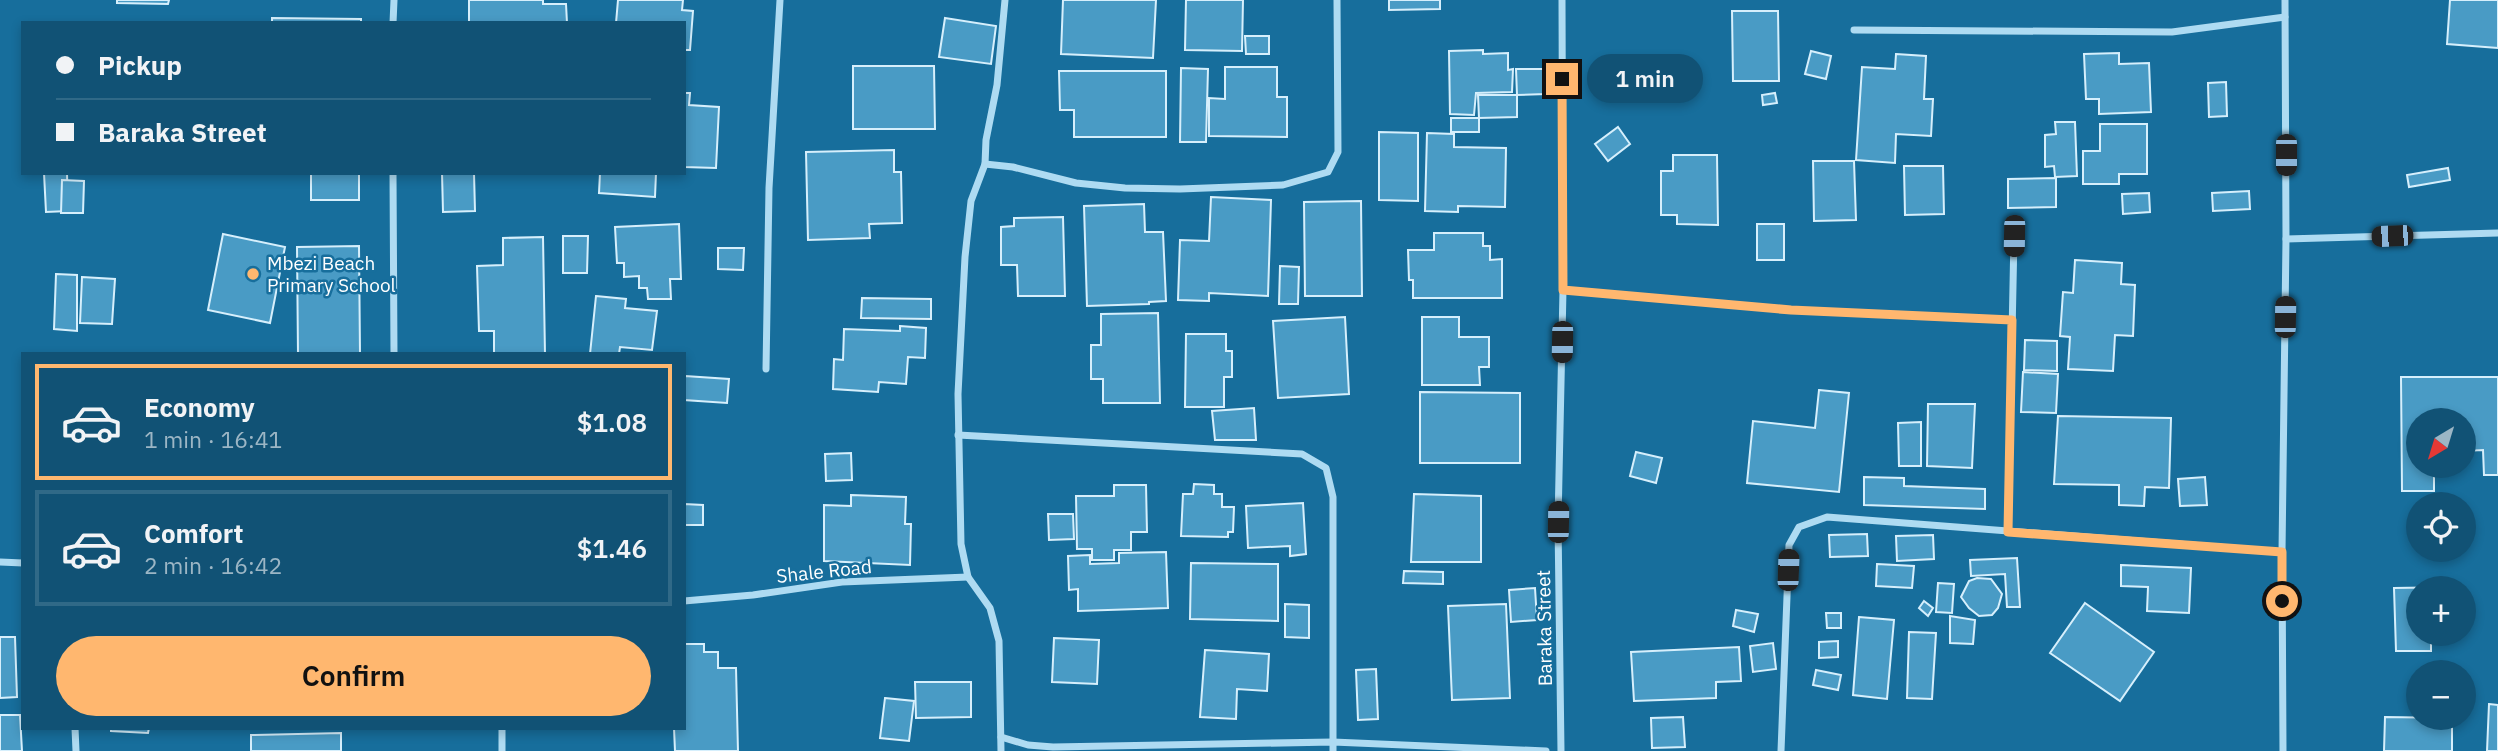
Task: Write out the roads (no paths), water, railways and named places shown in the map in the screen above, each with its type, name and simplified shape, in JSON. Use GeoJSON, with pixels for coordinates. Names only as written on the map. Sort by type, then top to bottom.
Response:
{"type":"FeatureCollection","features":[{"type":"Feature","properties":{"kind":"street"},"geometry":{"type":"LineString","coordinates":[[393,21],[394,0]]}},
{"type":"Feature","properties":{"kind":"street"},"geometry":{"type":"LineString","coordinates":[[766,369],[769,188],[780,0]]}},
{"type":"Feature","properties":{"kind":"street"},"geometry":{"type":"LineString","coordinates":[[1001,751],[999,641],[990,608],[968,577],[961,544],[958,394],[965,257],[971,201],[985,164],[1006,0]]}},
{"type":"Feature","properties":{"kind":"street"},"geometry":{"type":"LineString","coordinates":[[985,164],[1013,167],[1076,183],[1139,189],[1283,185],[1328,172],[1338,152],[1337,0]]}},
{"type":"Feature","properties":{"kind":"street","name":"Baraka Street"},"geometry":{"type":"LineString","coordinates":[[1561,751],[1558,522],[1563,290],[1562,0]]}},
{"type":"Feature","properties":{"kind":"street"},"geometry":{"type":"LineString","coordinates":[[2283,751],[2285,0]]}},
{"type":"Feature","properties":{"kind":"street"},"geometry":{"type":"LineString","coordinates":[[1854,30],[2172,32],[2285,17]]}},
{"type":"Feature","properties":{"kind":"street"},"geometry":{"type":"LineString","coordinates":[[393,175],[394,352]]}},
{"type":"Feature","properties":{"kind":"street"},"geometry":{"type":"LineString","coordinates":[[2286,239],[2498,233]]}},
{"type":"Feature","properties":{"kind":"street"},"geometry":{"type":"LineString","coordinates":[[2008,532],[2014,236]]}},
{"type":"Feature","properties":{"kind":"street"},"geometry":{"type":"LineString","coordinates":[[1563,290],[1791,310],[2012,320]]}},
{"type":"Feature","properties":{"kind":"street"},"geometry":{"type":"LineString","coordinates":[[958,435],[1302,454],[1326,468],[1334,497],[1333,751]]}},
{"type":"Feature","properties":{"kind":"street"},"geometry":{"type":"LineString","coordinates":[[1782,751],[1789,545],[1799,527],[1827,517],[2282,552]]}},
{"type":"Feature","properties":{"kind":"street"},"geometry":{"type":"LineString","coordinates":[[0,562],[21,563]]}},
{"type":"Feature","properties":{"kind":"street","name":"Shale Road"},"geometry":{"type":"LineString","coordinates":[[686,601],[752,595],[842,582],[968,577]]}},
{"type":"Feature","properties":{"kind":"street"},"geometry":{"type":"LineString","coordinates":[[75,730],[76,751]]}},
{"type":"Feature","properties":{"kind":"street"},"geometry":{"type":"LineString","coordinates":[[502,730],[502,751]]}},
{"type":"Feature","properties":{"kind":"street"},"geometry":{"type":"LineString","coordinates":[[1001,737],[1028,746],[1053,747],[1333,742],[1546,751]]}},
{"type":"Feature","properties":{"kind":"place","name":"Mbezi Beach Primary School"},"geometry":{"type":"Point","coordinates":[253,274]}}]}
